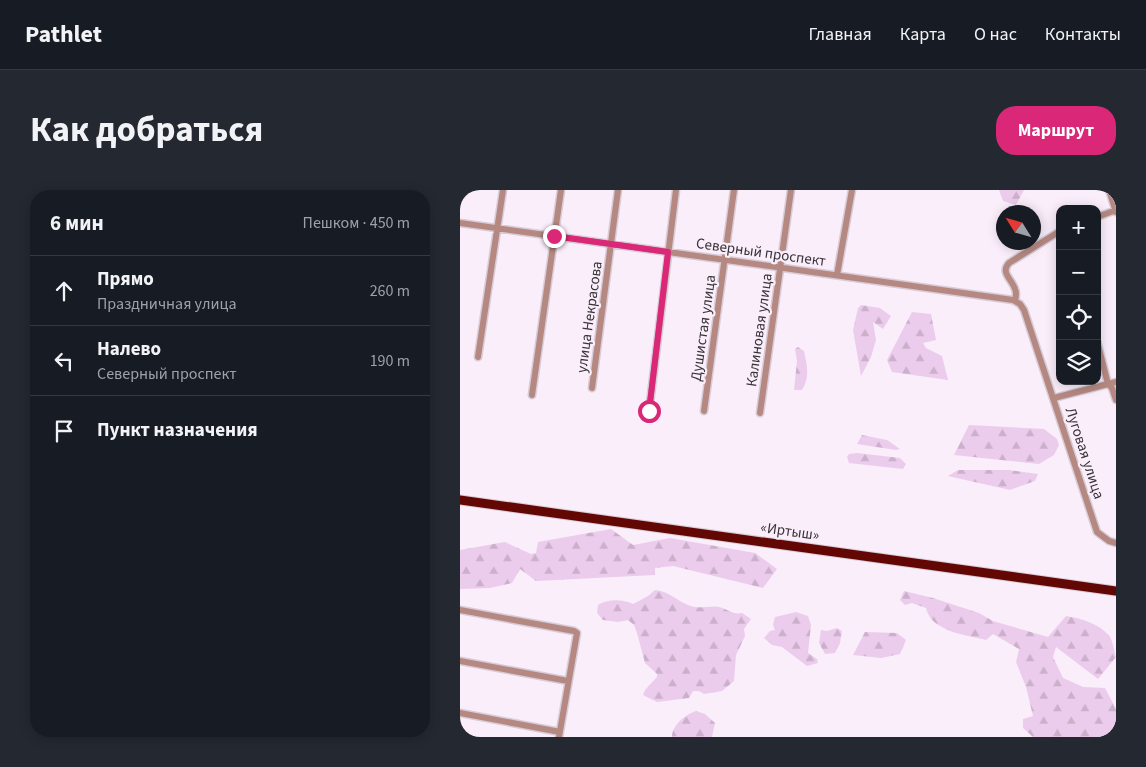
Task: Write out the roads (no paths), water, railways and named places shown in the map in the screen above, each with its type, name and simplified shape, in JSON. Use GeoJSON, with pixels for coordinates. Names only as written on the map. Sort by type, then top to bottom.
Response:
{"type":"FeatureCollection","features":[{"type":"Feature","properties":{"kind":"highway","name":"«Иртыш»"},"geometry":{"type":"LineString","coordinates":[[460,500],[1116,591]]}},
{"type":"Feature","properties":{"kind":"street"},"geometry":{"type":"LineString","coordinates":[[478,357],[502,190]]}},
{"type":"Feature","properties":{"kind":"street"},"geometry":{"type":"LineString","coordinates":[[532,395],[561,190]]}},
{"type":"Feature","properties":{"kind":"street","name":"улица Некрасова"},"geometry":{"type":"LineString","coordinates":[[592,388],[618,190]]}},
{"type":"Feature","properties":{"kind":"street"},"geometry":{"type":"LineString","coordinates":[[649,411],[676,190]]}},
{"type":"Feature","properties":{"kind":"street","name":"Душистая улица"},"geometry":{"type":"LineString","coordinates":[[704,411],[734,190]]}},
{"type":"Feature","properties":{"kind":"street","name":"Калиновая улица"},"geometry":{"type":"LineString","coordinates":[[760,413],[791,190]]}},
{"type":"Feature","properties":{"kind":"street"},"geometry":{"type":"LineString","coordinates":[[838,276],[852,190]]}},
{"type":"Feature","properties":{"kind":"street"},"geometry":{"type":"LineString","coordinates":[[1101,216],[1116,211],[1109,190]]}},
{"type":"Feature","properties":{"kind":"street","name":"Северный проспект"},"geometry":{"type":"LineString","coordinates":[[460,223],[1007,298],[1015,301]]}},
{"type":"Feature","properties":{"kind":"street"},"geometry":{"type":"LineString","coordinates":[[1015,301],[1016,292],[1005,272],[1006,266],[1056,234]]}},
{"type":"Feature","properties":{"kind":"street","name":"Луговая улица"},"geometry":{"type":"LineString","coordinates":[[1015,301],[1024,310],[1097,532],[1112,542]]}},
{"type":"Feature","properties":{"kind":"street"},"geometry":{"type":"LineString","coordinates":[[1101,357],[1108,384],[1112,388],[1116,400]]}},
{"type":"Feature","properties":{"kind":"street"},"geometry":{"type":"LineString","coordinates":[[1054,398],[1116,382]]}},
{"type":"Feature","properties":{"kind":"street"},"geometry":{"type":"LineString","coordinates":[[460,610],[577,633],[559,734],[460,713]]}},
{"type":"Feature","properties":{"kind":"street"},"geometry":{"type":"LineString","coordinates":[[460,661],[568,681]]}}]}
